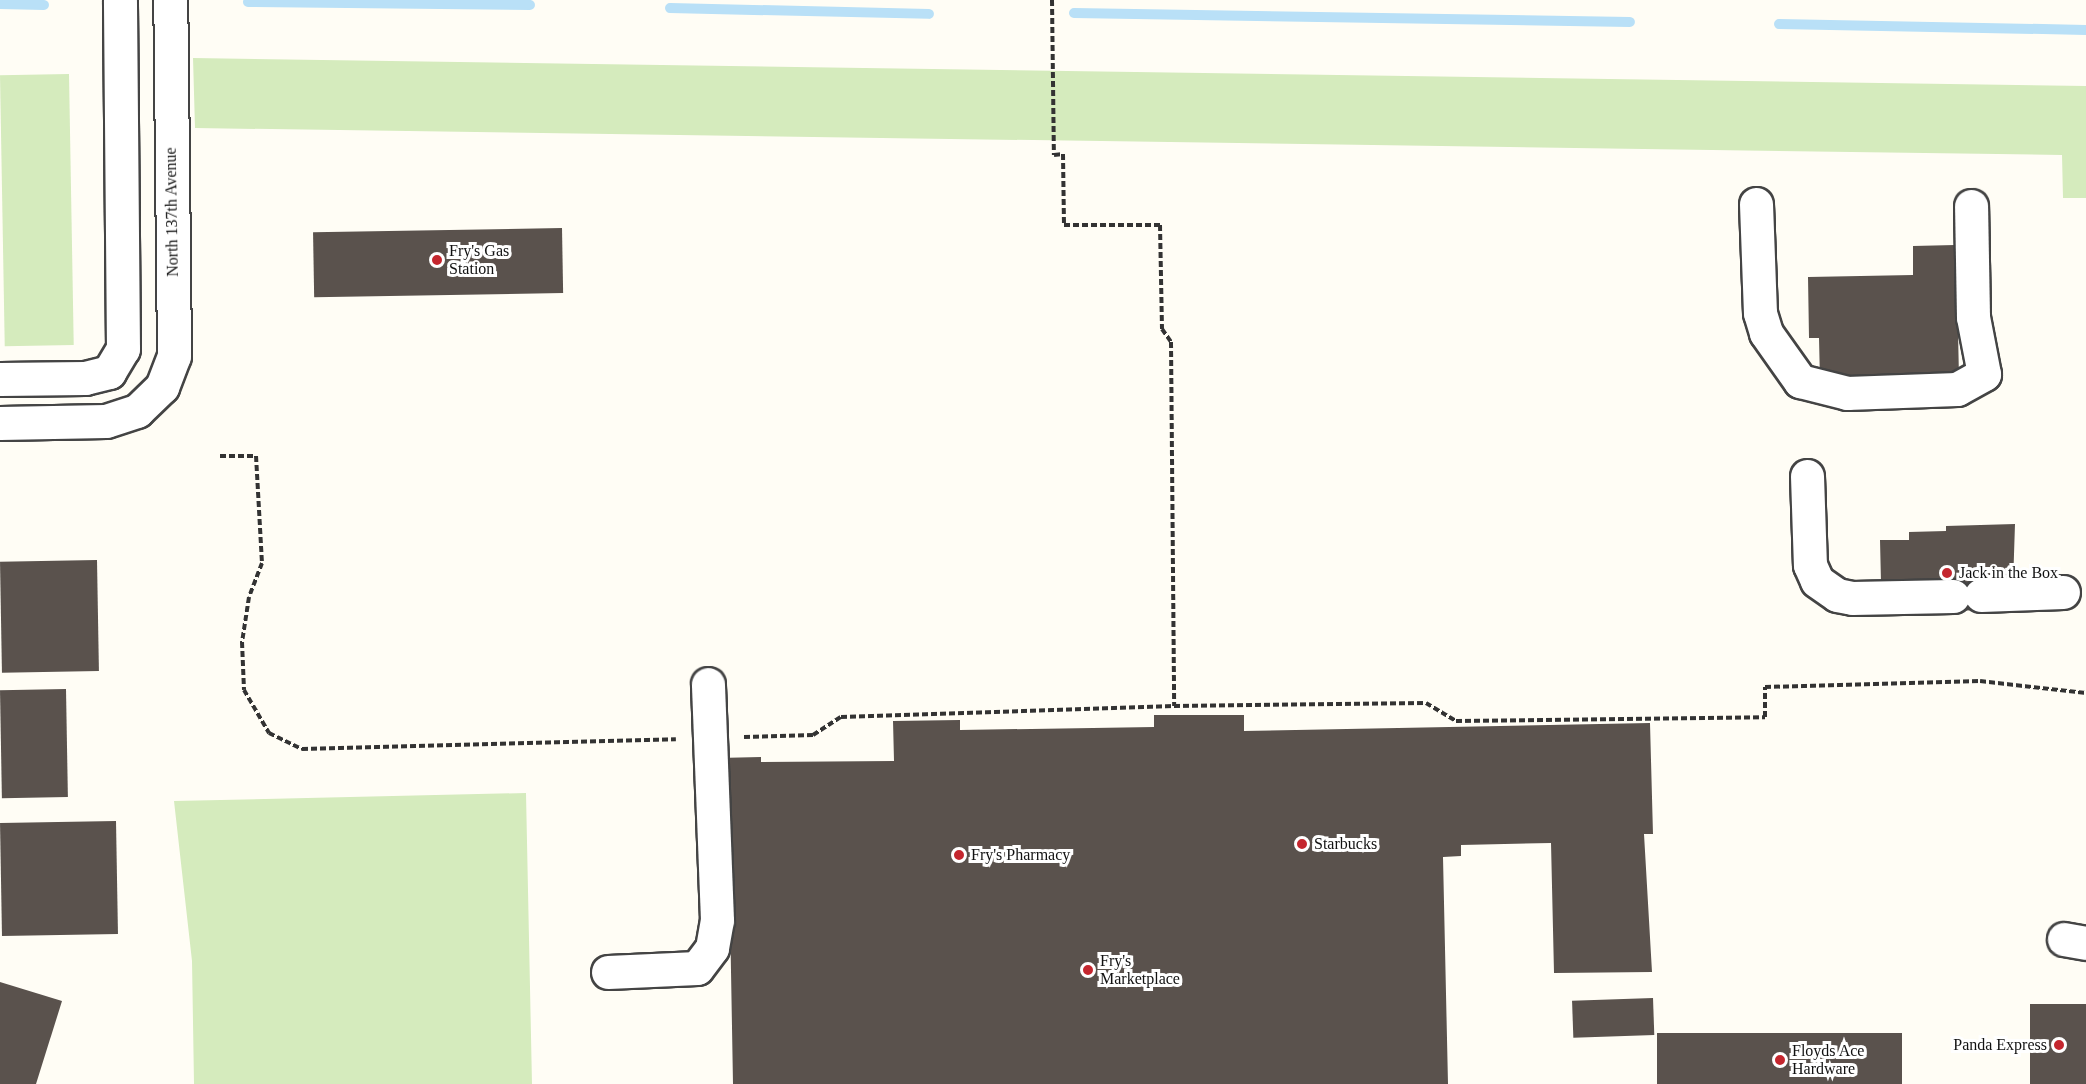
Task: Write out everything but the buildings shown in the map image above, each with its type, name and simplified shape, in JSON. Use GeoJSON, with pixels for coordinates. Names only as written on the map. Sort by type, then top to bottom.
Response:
{"type":"FeatureCollection","features":[{"type":"Feature","properties":{"kind":"street"},"geometry":{"type":"LineString","coordinates":[[0,379],[85,378],[109,372],[123,349],[120,0]]}},
{"type":"Feature","properties":{"kind":"street","name":"North 137th Avenue"},"geometry":{"type":"LineString","coordinates":[[137,411],[162,387],[174,356],[170,0]]}},
{"type":"Feature","properties":{"kind":"street"},"geometry":{"type":"LineString","coordinates":[[1756,204],[1760,313],[1766,333],[1800,381],[1847,393],[1957,389],[1984,374],[1973,317],[1971,206]]}},
{"type":"Feature","properties":{"kind":"street"},"geometry":{"type":"LineString","coordinates":[[0,423],[106,421],[137,411],[109,372]]}},
{"type":"Feature","properties":{"kind":"street"},"geometry":{"type":"LineString","coordinates":[[1807,476],[1810,565],[1817,581],[1837,595],[1852,598],[2063,592]]}},
{"type":"Feature","properties":{"kind":"street"},"geometry":{"type":"LineString","coordinates":[[608,972],[697,968],[712,948],[717,920],[708,684]]}},
{"type":"Feature","properties":{"kind":"path"},"geometry":{"type":"LineString","coordinates":[[1052,0],[1054,155],[1063,154],[1064,225],[1160,225],[1162,329],[1171,342],[1174,706]]}},
{"type":"Feature","properties":{"kind":"path"},"geometry":{"type":"LineString","coordinates":[[220,456],[256,456],[262,563],[249,597],[242,642],[244,690],[269,733],[302,749],[813,735],[841,717],[1174,706],[1426,703],[1456,721],[1765,717],[1765,687],[1980,681],[2086,693]]}},
{"type":"Feature","properties":{"kind":"green space"},"geometry":{"type":"Polygon","coordinates":[[[193,58],[2086,86],[2086,198],[2063,198],[2062,155],[195,128],[193,58]]]}},
{"type":"Feature","properties":{"kind":"green space"},"geometry":{"type":"Polygon","coordinates":[[[69,74],[74,345],[5,346],[0,75],[69,74]]]}},
{"type":"Feature","properties":{"kind":"green space"},"geometry":{"type":"Polygon","coordinates":[[[526,793],[532,1084],[194,1084],[192,961],[174,801],[526,793]]]}},
{"type":"Feature","properties":{"kind":"waterway"},"geometry":{"type":"LineString","coordinates":[[248,2],[530,5]]}},
{"type":"Feature","properties":{"kind":"waterway"},"geometry":{"type":"LineString","coordinates":[[0,4],[44,5]]}},
{"type":"Feature","properties":{"kind":"waterway"},"geometry":{"type":"LineString","coordinates":[[670,8],[929,14]]}},
{"type":"Feature","properties":{"kind":"waterway"},"geometry":{"type":"LineString","coordinates":[[1074,13],[1630,22]]}},
{"type":"Feature","properties":{"kind":"waterway"},"geometry":{"type":"LineString","coordinates":[[1779,24],[2086,30]]}},
{"type":"Feature","properties":{"kind":"place","name":"Fry's Gas Station"},"geometry":{"type":"Point","coordinates":[437,260]}},
{"type":"Feature","properties":{"kind":"place","name":"Jack in the Box"},"geometry":{"type":"Point","coordinates":[1947,573]}},
{"type":"Feature","properties":{"kind":"place","name":"Starbucks"},"geometry":{"type":"Point","coordinates":[1302,844]}},
{"type":"Feature","properties":{"kind":"place","name":"Fry's Pharmacy"},"geometry":{"type":"Point","coordinates":[959,855]}},
{"type":"Feature","properties":{"kind":"place","name":"Fry's Marketplace"},"geometry":{"type":"Point","coordinates":[1088,970]}},
{"type":"Feature","properties":{"kind":"place","name":"Panda Express"},"geometry":{"type":"Point","coordinates":[2059,1045]}},
{"type":"Feature","properties":{"kind":"place","name":"Floyds Ace Hardware"},"geometry":{"type":"Point","coordinates":[1780,1060]}}]}
